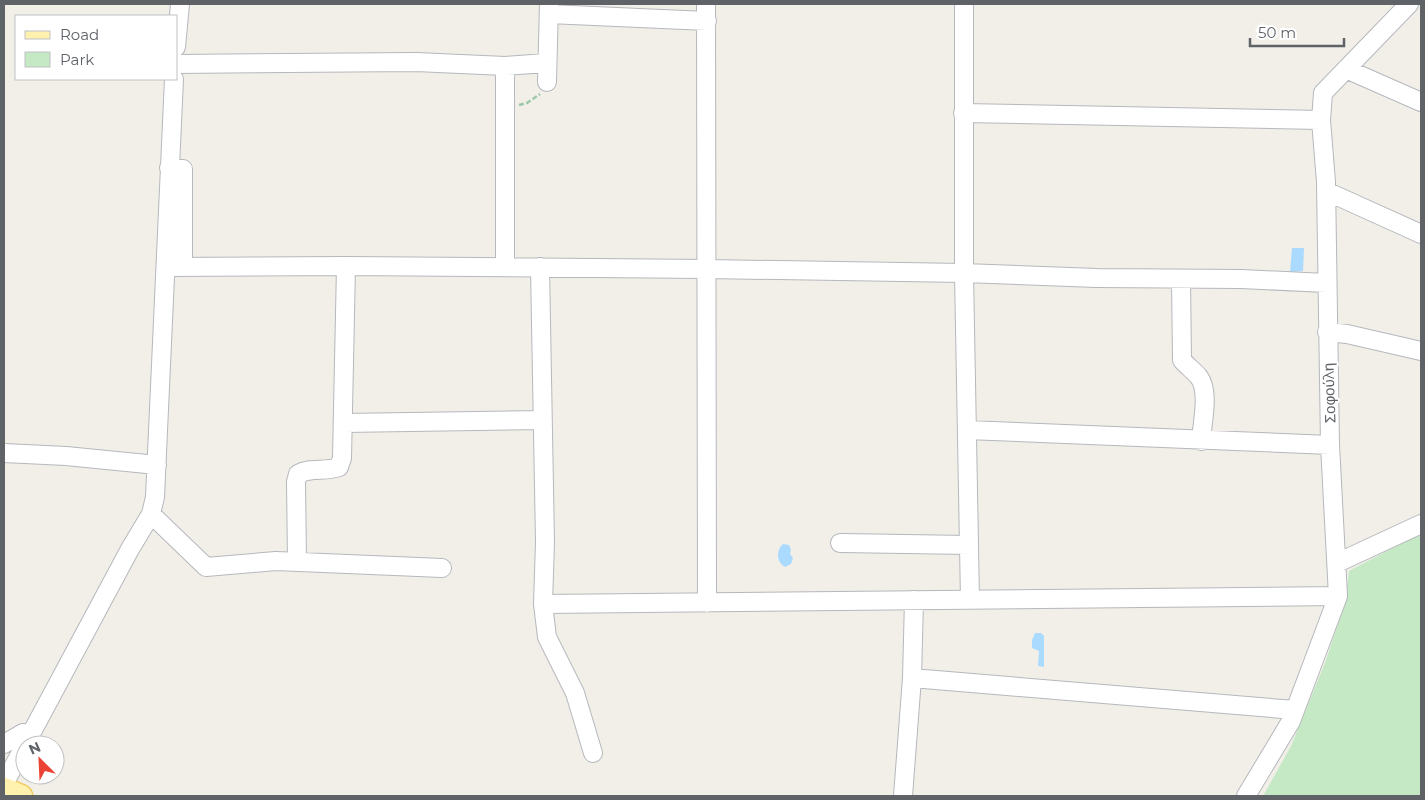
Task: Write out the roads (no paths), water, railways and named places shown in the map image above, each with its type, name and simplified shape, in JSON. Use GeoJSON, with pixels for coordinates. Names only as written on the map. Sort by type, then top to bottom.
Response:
{"type":"FeatureCollection","features":[{"type":"Feature","properties":{"kind":"main road"},"geometry":{"type":"LineString","coordinates":[[4,789],[21,796]]}},
{"type":"Feature","properties":{"kind":"street"},"geometry":{"type":"LineString","coordinates":[[178,26],[180,4]]}},
{"type":"Feature","properties":{"kind":"street"},"geometry":{"type":"LineString","coordinates":[[964,4],[964,273],[970,600]]}},
{"type":"Feature","properties":{"kind":"street","name":"Σοφούλη"},"geometry":{"type":"LineString","coordinates":[[1246,796],[1291,721],[1338,596],[1330,445],[1326,191],[1320,120],[1323,93],[1409,4]]}},
{"type":"Feature","properties":{"kind":"street"},"geometry":{"type":"LineString","coordinates":[[547,82],[546,62],[549,9],[707,12],[707,603]]}},
{"type":"Feature","properties":{"kind":"street"},"geometry":{"type":"LineString","coordinates":[[178,64],[416,62],[505,66],[546,62]]}},
{"type":"Feature","properties":{"kind":"street"},"geometry":{"type":"LineString","coordinates":[[505,66],[505,266]]}},
{"type":"Feature","properties":{"kind":"street"},"geometry":{"type":"LineString","coordinates":[[1346,69],[1421,102]]}},
{"type":"Feature","properties":{"kind":"street"},"geometry":{"type":"LineString","coordinates":[[30,735],[130,549],[151,514],[155,496],[183,168],[169,168],[174,80]]}},
{"type":"Feature","properties":{"kind":"street"},"geometry":{"type":"LineString","coordinates":[[963,113],[1320,120]]}},
{"type":"Feature","properties":{"kind":"street"},"geometry":{"type":"LineString","coordinates":[[1326,191],[1421,234]]}},
{"type":"Feature","properties":{"kind":"street"},"geometry":{"type":"LineString","coordinates":[[297,562],[296,482],[298,474],[303,471],[331,470],[339,467],[342,458],[346,266]]}},
{"type":"Feature","properties":{"kind":"street"},"geometry":{"type":"LineString","coordinates":[[175,267],[505,266],[964,273],[1326,283]]}},
{"type":"Feature","properties":{"kind":"street"},"geometry":{"type":"LineString","coordinates":[[540,267],[545,542],[543,604],[547,637],[575,693],[593,752]]}},
{"type":"Feature","properties":{"kind":"street"},"geometry":{"type":"LineString","coordinates":[[1181,279],[1182,360],[1199,377],[1204,385],[1205,395],[1201,441]]}},
{"type":"Feature","properties":{"kind":"street"},"geometry":{"type":"LineString","coordinates":[[1327,332],[1347,334],[1421,351]]}},
{"type":"Feature","properties":{"kind":"street"},"geometry":{"type":"LineString","coordinates":[[343,423],[542,420]]}},
{"type":"Feature","properties":{"kind":"street"},"geometry":{"type":"LineString","coordinates":[[967,430],[1330,445]]}},
{"type":"Feature","properties":{"kind":"street"},"geometry":{"type":"LineString","coordinates":[[4,453],[66,456],[157,465]]}},
{"type":"Feature","properties":{"kind":"street"},"geometry":{"type":"LineString","coordinates":[[151,514],[206,567],[276,561],[442,568]]}},
{"type":"Feature","properties":{"kind":"street"},"geometry":{"type":"LineString","coordinates":[[1337,563],[1421,524]]}},
{"type":"Feature","properties":{"kind":"street"},"geometry":{"type":"LineString","coordinates":[[840,543],[968,545]]}},
{"type":"Feature","properties":{"kind":"street"},"geometry":{"type":"LineString","coordinates":[[543,604],[1338,596]]}},
{"type":"Feature","properties":{"kind":"street"},"geometry":{"type":"LineString","coordinates":[[903,796],[912,678],[914,600]]}},
{"type":"Feature","properties":{"kind":"street"},"geometry":{"type":"LineString","coordinates":[[912,678],[1295,710]]}},
{"type":"Feature","properties":{"kind":"street"},"geometry":{"type":"LineString","coordinates":[[4,744],[15,738]]}},
{"type":"Feature","properties":{"kind":"street"},"geometry":{"type":"LineString","coordinates":[[4,784],[15,763]]}},
{"type":"Feature","properties":{"kind":"water"},"geometry":{"type":"Polygon","coordinates":[[[1292,248],[1304,248],[1303,271],[1290,272],[1292,248]]]}},
{"type":"Feature","properties":{"kind":"water"},"geometry":{"type":"Polygon","coordinates":[[[783,544],[789,545],[790,554],[793,558],[791,564],[785,567],[780,562],[778,556],[779,549],[783,544]]]}},
{"type":"Feature","properties":{"kind":"water"},"geometry":{"type":"Polygon","coordinates":[[[1035,633],[1041,633],[1044,636],[1044,667],[1038,666],[1039,651],[1032,648],[1032,640],[1035,633]]]}}]}
